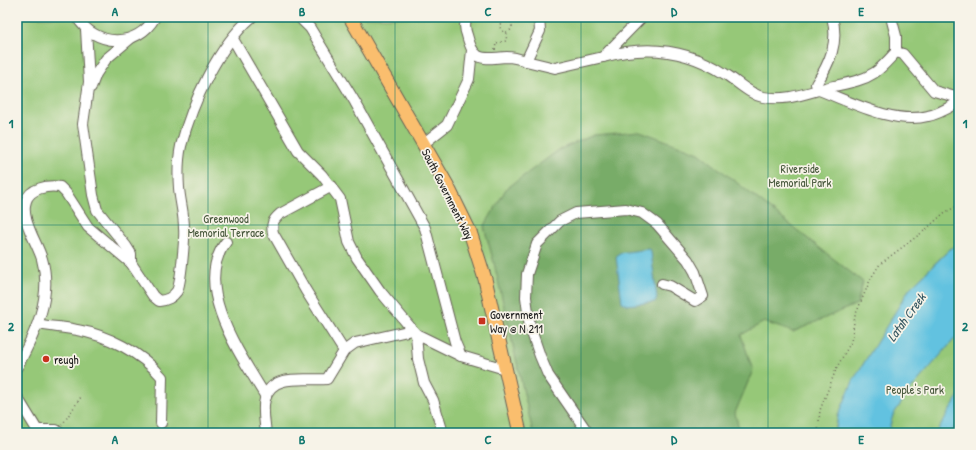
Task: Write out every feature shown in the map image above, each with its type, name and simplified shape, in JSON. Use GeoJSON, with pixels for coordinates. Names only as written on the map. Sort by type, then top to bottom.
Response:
{"type":"FeatureCollection","features":[{"type":"Feature","properties":{"kind":"main road","name":"South Government Way"},"geometry":{"type":"LineString","coordinates":[[350,17],[447,185],[470,232],[485,279],[520,433]]}},
{"type":"Feature","properties":{"kind":"lane"},"geometry":{"type":"LineString","coordinates":[[77,17],[86,29],[97,37],[117,41],[130,39]]}},
{"type":"Feature","properties":{"kind":"lane"},"geometry":{"type":"LineString","coordinates":[[88,92],[96,74],[106,59],[130,39],[148,27],[155,17]]}},
{"type":"Feature","properties":{"kind":"lane"},"geometry":{"type":"LineString","coordinates":[[17,367],[34,336],[45,292],[45,275],[42,260],[25,217],[26,200],[33,192],[43,187],[60,187],[66,193],[88,228],[131,263],[153,296],[159,301],[170,298],[178,290],[184,228],[179,188],[178,162],[181,146],[201,88],[232,39],[244,24],[252,17]]}},
{"type":"Feature","properties":{"kind":"lane"},"geometry":{"type":"LineString","coordinates":[[298,17],[310,28],[336,71],[425,228],[455,342],[461,356]]}},
{"type":"Feature","properties":{"kind":"lane"},"geometry":{"type":"LineString","coordinates":[[526,61],[540,31],[541,22],[539,17]]}},
{"type":"Feature","properties":{"kind":"lane"},"geometry":{"type":"LineString","coordinates":[[603,57],[642,17]]}},
{"type":"Feature","properties":{"kind":"lane"},"geometry":{"type":"LineString","coordinates":[[832,17],[834,26],[834,45],[827,68],[816,84],[819,90],[881,114],[908,117],[928,116],[959,102]]}},
{"type":"Feature","properties":{"kind":"lane"},"geometry":{"type":"LineString","coordinates":[[465,18],[465,31],[472,50],[480,58],[487,59],[513,57],[555,68],[637,50],[663,51],[696,60],[724,73],[754,94],[763,97],[798,97],[819,90],[851,84],[874,73],[896,52],[896,36],[891,17]]}},
{"type":"Feature","properties":{"kind":"lane"},"geometry":{"type":"LineString","coordinates":[[86,29],[90,82],[84,124],[93,195],[97,210],[131,254],[131,263]]}},
{"type":"Feature","properties":{"kind":"lane"},"geometry":{"type":"LineString","coordinates":[[232,39],[298,151],[332,186],[340,199],[349,242],[357,258],[380,291],[414,332],[461,356],[505,368]]}},
{"type":"Feature","properties":{"kind":"lane"},"geometry":{"type":"LineString","coordinates":[[423,144],[447,125],[469,79],[472,50]]}},
{"type":"Feature","properties":{"kind":"lane"},"geometry":{"type":"LineString","coordinates":[[896,52],[903,54],[934,90],[959,98]]}},
{"type":"Feature","properties":{"kind":"lane"},"geometry":{"type":"LineString","coordinates":[[332,186],[280,214],[273,220],[272,233],[344,351]]}},
{"type":"Feature","properties":{"kind":"lane"},"geometry":{"type":"LineString","coordinates":[[588,433],[548,375],[530,327],[526,297],[527,274],[538,244],[560,221],[576,213],[626,208],[642,213],[657,224],[688,260],[695,272],[703,296],[695,301],[670,286],[662,284]]}},
{"type":"Feature","properties":{"kind":"lane"},"geometry":{"type":"LineString","coordinates":[[226,242],[217,259],[215,271],[215,286],[219,313],[244,362],[266,397]]}},
{"type":"Feature","properties":{"kind":"lane"},"geometry":{"type":"LineString","coordinates":[[38,324],[94,334],[116,343],[152,364],[162,377],[162,422]]}},
{"type":"Feature","properties":{"kind":"lane"},"geometry":{"type":"LineString","coordinates":[[266,433],[266,397],[274,384],[284,380],[327,379],[344,351],[355,343],[414,332]]}},
{"type":"Feature","properties":{"kind":"lane"},"geometry":{"type":"LineString","coordinates":[[414,332],[418,359],[424,383],[433,400],[443,433]]}},
{"type":"Feature","properties":{"kind":"lane"},"geometry":{"type":"LineString","coordinates":[[17,397],[39,431],[59,432]]}},
{"type":"Feature","properties":{"kind":"path"},"geometry":{"type":"LineString","coordinates":[[487,59],[495,55],[496,43],[506,40],[507,32],[512,27],[510,21],[506,20],[502,22],[500,26],[502,30],[507,32]]}},
{"type":"Feature","properties":{"kind":"path"},"geometry":{"type":"LineString","coordinates":[[818,433],[820,410],[837,367],[851,342],[855,316],[871,278],[880,264],[924,231],[944,213],[959,205]]}},
{"type":"Feature","properties":{"kind":"path"},"geometry":{"type":"LineString","coordinates":[[59,432],[81,397]]}},
{"type":"Feature","properties":{"kind":"green space"},"geometry":{"type":"Polygon","coordinates":[[[17,17],[959,17],[959,243],[949,250],[910,288],[855,379],[838,416],[835,433],[17,433],[17,17]]]}},
{"type":"Feature","properties":{"kind":"green space"},"geometry":{"type":"Polygon","coordinates":[[[640,131],[699,153],[863,282],[857,304],[793,332],[764,322],[741,335],[753,370],[735,413],[740,433],[533,433],[494,263],[484,227],[506,189],[560,149],[594,135],[640,131]]]}},
{"type":"Feature","properties":{"kind":"green space","name":"People's Park"},"geometry":{"type":"Polygon","coordinates":[[[959,259],[959,433],[856,433],[959,259]]]}},
{"type":"Feature","properties":{"kind":"water","name":"People's Park"},"geometry":{"type":"Polygon","coordinates":[[[959,243],[959,334],[911,389],[893,415],[888,433],[835,433],[838,416],[854,379],[910,288],[949,250],[959,243]]]}},
{"type":"Feature","properties":{"kind":"water"},"geometry":{"type":"Polygon","coordinates":[[[649,249],[651,252],[657,298],[655,302],[627,305],[622,302],[616,257],[619,253],[649,249]]]}},
{"type":"Feature","properties":{"kind":"water"},"geometry":{"type":"Polygon","coordinates":[[[959,395],[959,421],[951,433],[936,433],[959,395]]]}},
{"type":"Feature","properties":{"kind":"place","name":"Government Way @ N 211"},"geometry":{"type":"Point","coordinates":[482,321]}},
{"type":"Feature","properties":{"kind":"place","name":"reugh"},"geometry":{"type":"Point","coordinates":[46,359]}},
{"type":"Feature","properties":{"kind":"park label","name":"Riverside Memorial Park"},"geometry":{"type":"Point","coordinates":[800,175]}},
{"type":"Feature","properties":{"kind":"park label","name":"Greenwood Memorial Terrace"},"geometry":{"type":"Point","coordinates":[226,225]}},
{"type":"Feature","properties":{"kind":"water label","name":"Latah Creek"},"geometry":{"type":"Point","coordinates":[906,317]}}]}
